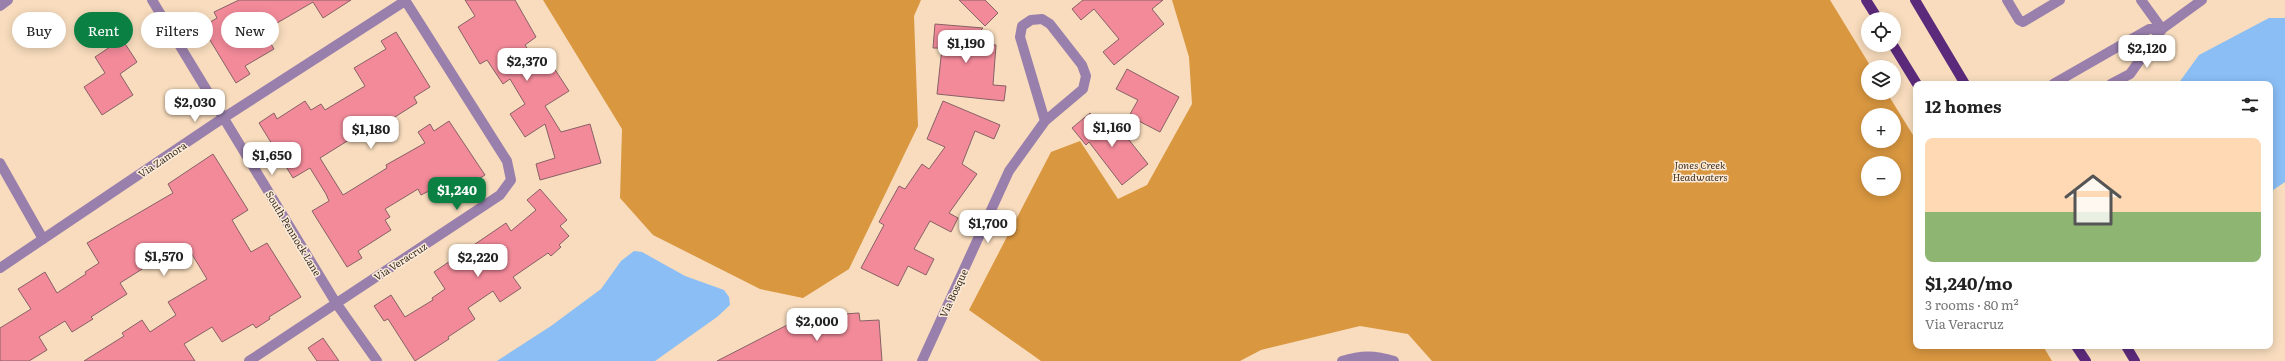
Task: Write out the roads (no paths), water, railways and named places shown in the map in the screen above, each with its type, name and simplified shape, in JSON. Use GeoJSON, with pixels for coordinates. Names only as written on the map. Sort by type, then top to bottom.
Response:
{"type":"FeatureCollection","features":[{"type":"Feature","properties":{"kind":"main road"},"geometry":{"type":"LineString","coordinates":[[1866,0],[1874,12]]}},
{"type":"Feature","properties":{"kind":"main road"},"geometry":{"type":"LineString","coordinates":[[1915,0],[1963,81]]}},
{"type":"Feature","properties":{"kind":"main road"},"geometry":{"type":"LineString","coordinates":[[1897,52],[1914,81]]}},
{"type":"Feature","properties":{"kind":"main road"},"geometry":{"type":"LineString","coordinates":[[2078,349],[2086,361]]}},
{"type":"Feature","properties":{"kind":"main road"},"geometry":{"type":"LineString","coordinates":[[2128,349],[2135,361]]}},
{"type":"Feature","properties":{"kind":"street"},"geometry":{"type":"LineString","coordinates":[[0,6],[8,0]]}},
{"type":"Feature","properties":{"kind":"street","name":"South Pennock Lane"},"geometry":{"type":"LineString","coordinates":[[152,0],[336,303],[377,361]]}},
{"type":"Feature","properties":{"kind":"street","name":"Via Zamora"},"geometry":{"type":"LineString","coordinates":[[0,268],[223,118],[405,0]]}},
{"type":"Feature","properties":{"kind":"street","name":"Via Veracruz"},"geometry":{"type":"LineString","coordinates":[[249,361],[500,195],[511,180],[507,161],[405,0]]}},
{"type":"Feature","properties":{"kind":"street"},"geometry":{"type":"LineString","coordinates":[[2007,0],[2020,20],[2023,22],[2060,0]]}},
{"type":"Feature","properties":{"kind":"street"},"geometry":{"type":"LineString","coordinates":[[2141,0],[2162,29]]}},
{"type":"Feature","properties":{"kind":"street"},"geometry":{"type":"LineString","coordinates":[[2117,81],[2130,74],[2162,29],[2202,0]]}},
{"type":"Feature","properties":{"kind":"street","name":"Via Bosque"},"geometry":{"type":"LineString","coordinates":[[922,361],[1009,171],[1045,121],[1083,89],[1086,76],[1082,65],[1050,24],[1042,19],[1030,20],[1022,26],[1020,37],[1045,121]]}},
{"type":"Feature","properties":{"kind":"street"},"geometry":{"type":"LineString","coordinates":[[2058,81],[2149,29],[2162,29]]}},
{"type":"Feature","properties":{"kind":"street"},"geometry":{"type":"LineString","coordinates":[[0,163],[43,239]]}},
{"type":"Feature","properties":{"kind":"street"},"geometry":{"type":"LineString","coordinates":[[1342,361],[1360,356],[1378,356],[1394,361]]}},
{"type":"Feature","properties":{"kind":"water"},"geometry":{"type":"Polygon","coordinates":[[[2269,18],[2285,18],[2285,182],[2273,190],[2273,81],[2180,81],[2199,55],[2269,18]]]}},
{"type":"Feature","properties":{"kind":"water"},"geometry":{"type":"Polygon","coordinates":[[[634,251],[642,252],[685,276],[724,290],[729,297],[730,305],[717,317],[655,361],[497,361],[551,326],[601,289],[621,261],[634,251]]]}},
{"type":"Feature","properties":{"kind":"park label","name":"Jones Creek Headwaters"},"geometry":{"type":"Point","coordinates":[1700,170]}}]}
